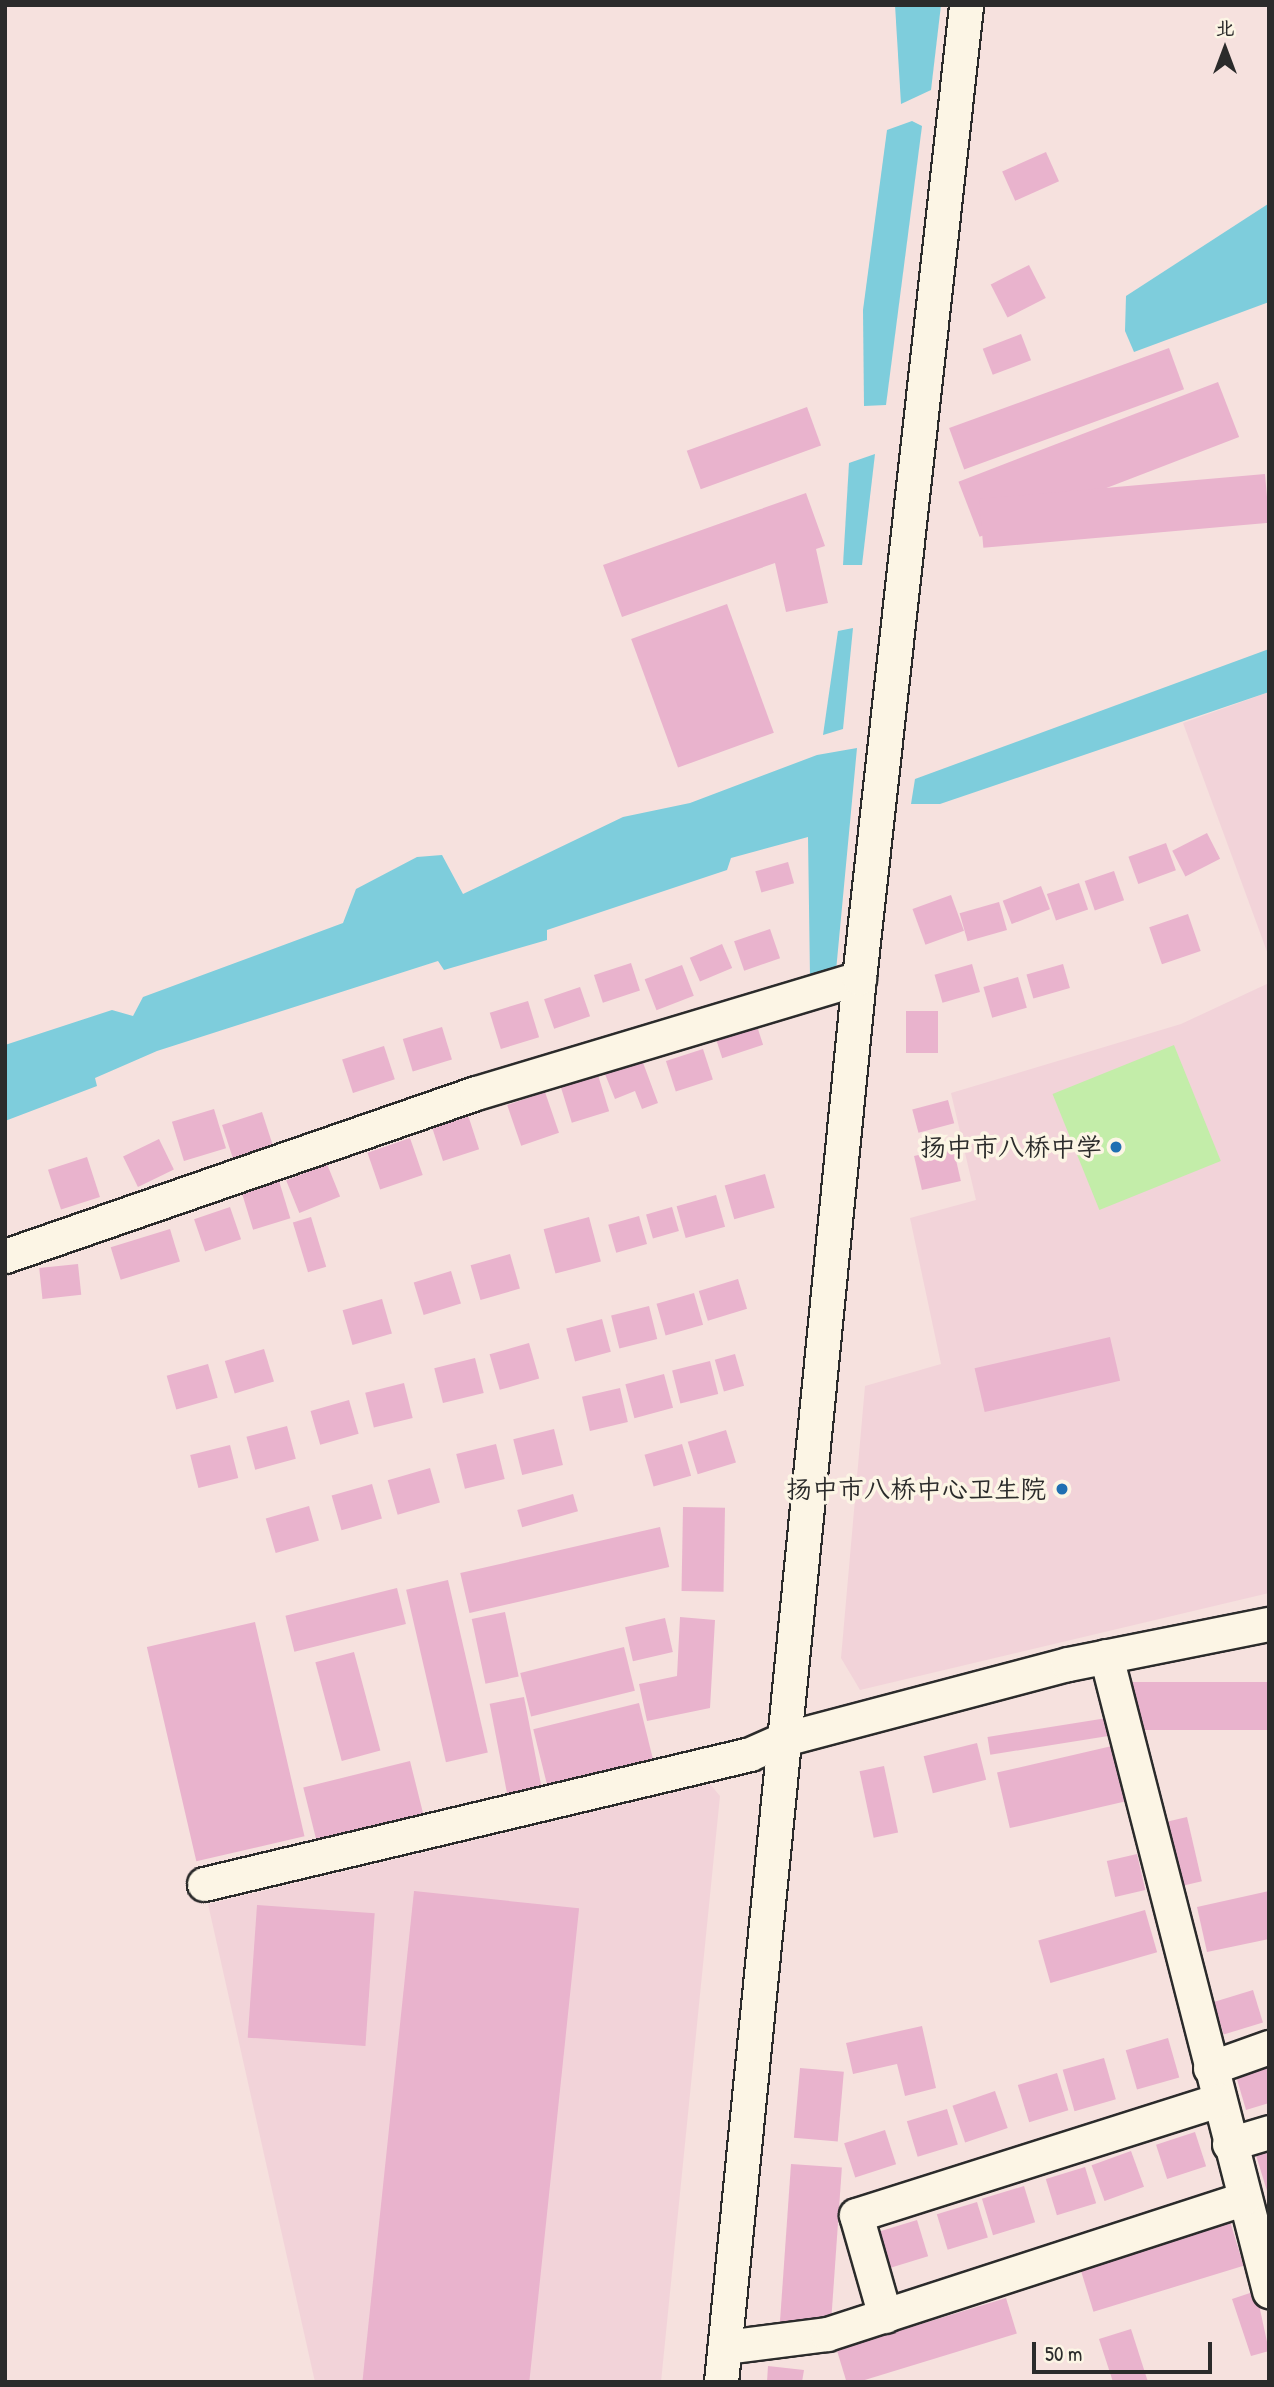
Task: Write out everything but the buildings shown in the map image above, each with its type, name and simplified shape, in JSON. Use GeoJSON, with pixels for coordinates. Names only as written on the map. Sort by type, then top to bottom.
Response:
{"type":"FeatureCollection","features":[{"type":"Feature","properties":{"kind":"street"},"geometry":{"type":"LineString","coordinates":[[721,2382],[859,978],[966,5]]}},
{"type":"Feature","properties":{"kind":"street"},"geometry":{"type":"LineString","coordinates":[[5,1256],[476,1093],[859,978]]}},
{"type":"Feature","properties":{"kind":"street"},"geometry":{"type":"LineString","coordinates":[[204,1884],[750,1754],[784,1739],[1106,1656],[1269,1624]]}},
{"type":"Feature","properties":{"kind":"street"},"geometry":{"type":"LineString","coordinates":[[1106,1656],[1243,2199],[1269,2291]]}},
{"type":"Feature","properties":{"kind":"street"},"geometry":{"type":"LineString","coordinates":[[1210,2068],[1269,2047]]}},
{"type":"Feature","properties":{"kind":"street"},"geometry":{"type":"LineString","coordinates":[[885,2316],[856,2215],[1218,2100]]}},
{"type":"Feature","properties":{"kind":"street"},"geometry":{"type":"LineString","coordinates":[[1230,2144],[1269,2132]]}},
{"type":"Feature","properties":{"kind":"street"},"geometry":{"type":"LineString","coordinates":[[725,2347],[827,2334],[1243,2199]]}},
{"type":"Feature","properties":{"kind":"shaded area"},"geometry":{"type":"Polygon","coordinates":[[[1269,692],[1269,957],[1183,723],[1269,692]]]}},
{"type":"Feature","properties":{"kind":"shaded area"},"geometry":{"type":"Polygon","coordinates":[[[1269,983],[1269,1593],[860,1690],[841,1658],[865,1386],[941,1364],[910,1218],[976,1200],[951,1093],[1181,1024],[1269,983]]]}},
{"type":"Feature","properties":{"kind":"shaded area"},"geometry":{"type":"Polygon","coordinates":[[[710,1784],[720,1796],[661,2382],[315,2382],[208,1904],[710,1784]]]}},
{"type":"Feature","properties":{"kind":"green space"},"geometry":{"type":"Polygon","coordinates":[[[1174,1045],[1221,1161],[1099,1210],[1053,1094],[1174,1045]]]}},
{"type":"Feature","properties":{"kind":"water"},"geometry":{"type":"Polygon","coordinates":[[[895,5],[941,5],[931,90],[901,104],[895,5]]]}},
{"type":"Feature","properties":{"kind":"water"},"geometry":{"type":"Polygon","coordinates":[[[912,121],[922,126],[886,405],[864,406],[863,310],[887,130],[912,121]]]}},
{"type":"Feature","properties":{"kind":"water"},"geometry":{"type":"Polygon","coordinates":[[[1268,204],[1269,302],[1134,352],[1125,331],[1126,296],[1268,204]]]}},
{"type":"Feature","properties":{"kind":"water"},"geometry":{"type":"Polygon","coordinates":[[[875,454],[862,565],[843,565],[849,463],[875,454]]]}},
{"type":"Feature","properties":{"kind":"water"},"geometry":{"type":"Polygon","coordinates":[[[853,628],[843,729],[823,735],[838,631],[853,628]]]}},
{"type":"Feature","properties":{"kind":"water"},"geometry":{"type":"Polygon","coordinates":[[[1269,649],[1269,692],[940,804],[911,804],[915,779],[1269,649]]]}},
{"type":"Feature","properties":{"kind":"water"},"geometry":{"type":"Polygon","coordinates":[[[857,748],[836,971],[810,978],[808,837],[731,858],[727,870],[547,930],[547,940],[444,970],[438,961],[157,1051],[95,1078],[97,1086],[5,1121],[5,1045],[112,1010],[133,1016],[143,997],[343,923],[356,889],[417,857],[442,855],[463,894],[623,817],[690,803],[817,755],[857,748]]]}},
{"type":"Feature","properties":{"kind":"place","name":"扬中市八桥中学"},"geometry":{"type":"Point","coordinates":[1116,1147]}},
{"type":"Feature","properties":{"kind":"place","name":"扬中市八桥中心卫生院"},"geometry":{"type":"Point","coordinates":[1062,1489]}}]}
